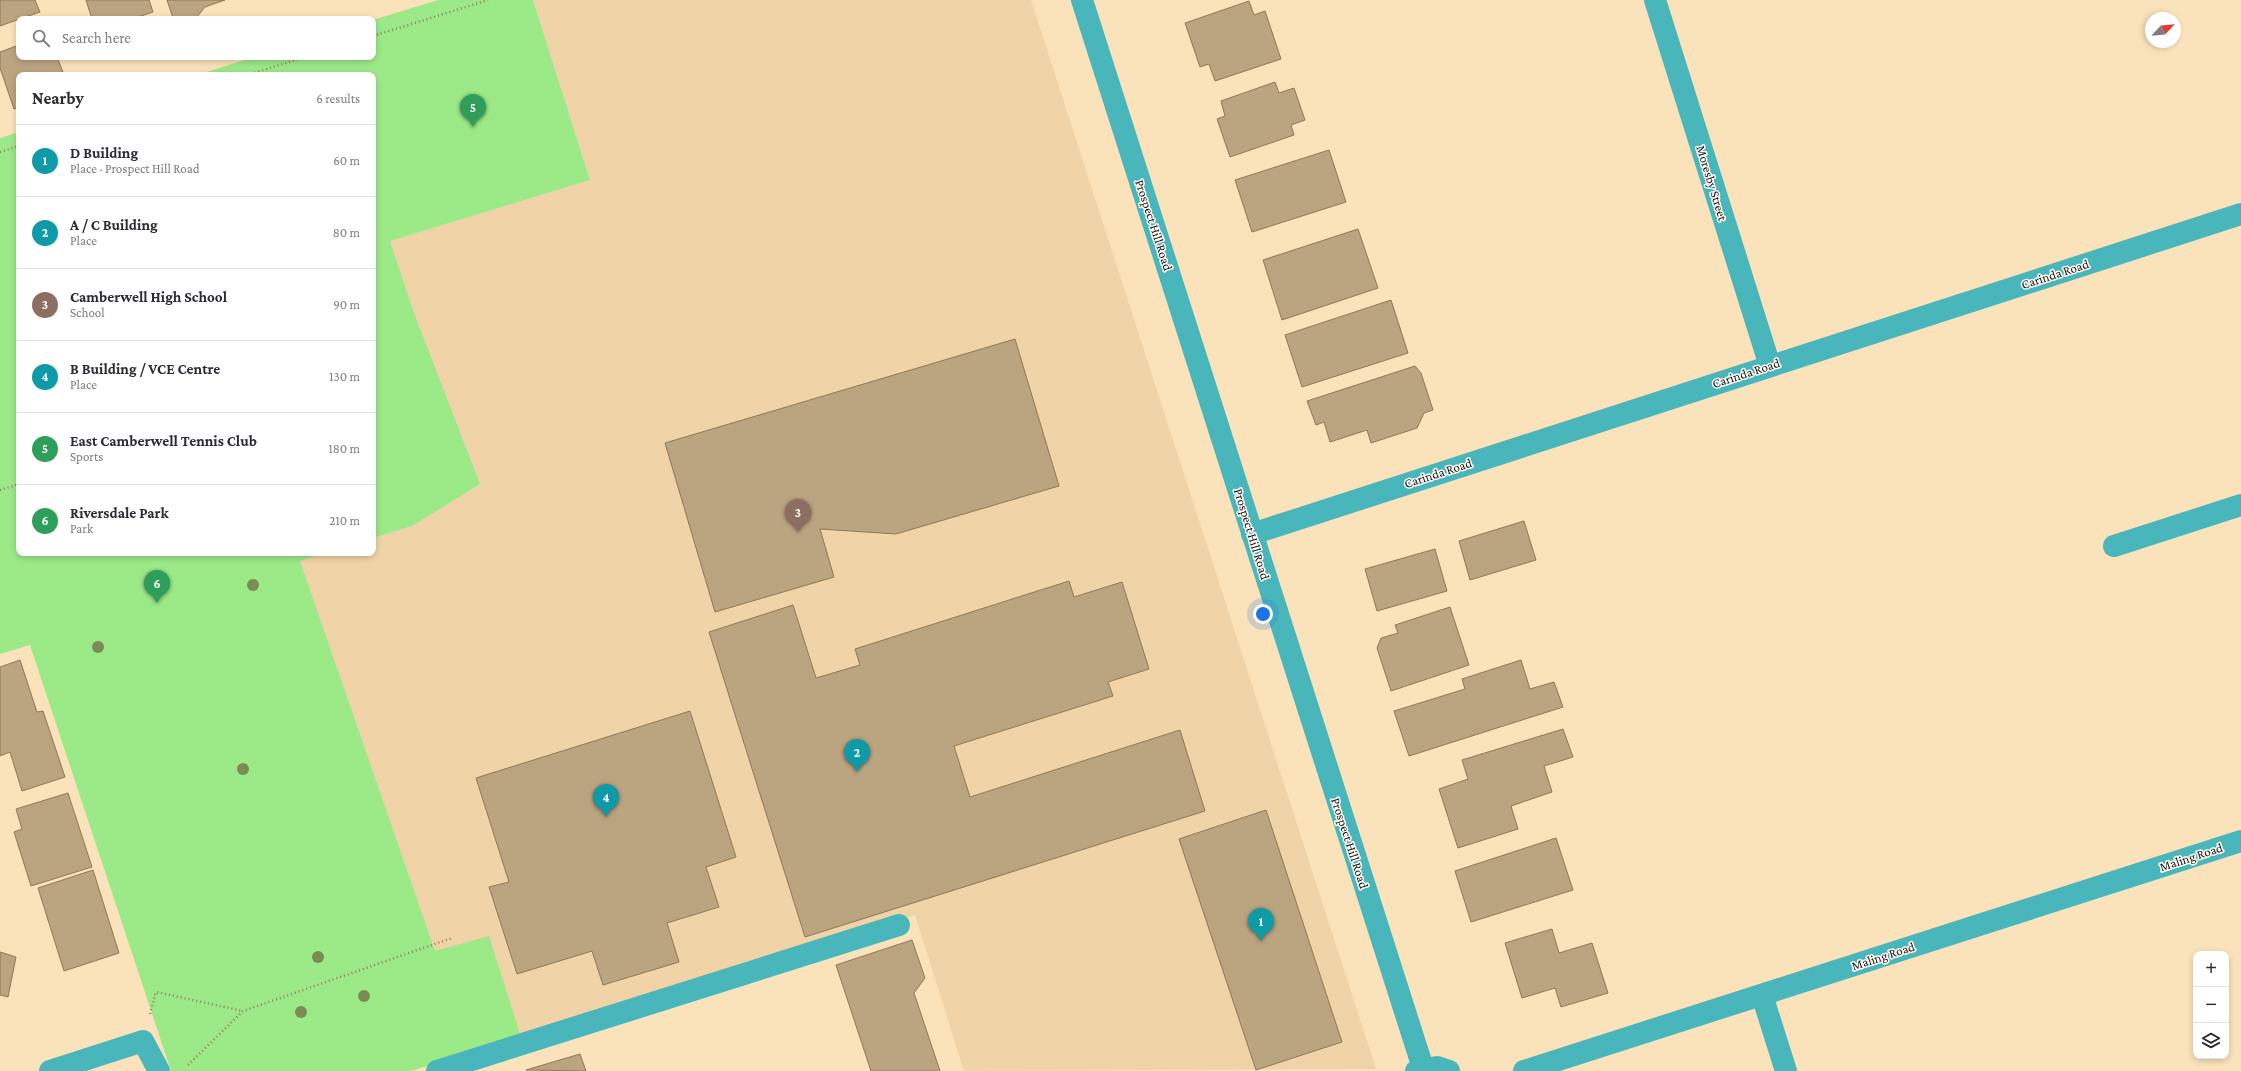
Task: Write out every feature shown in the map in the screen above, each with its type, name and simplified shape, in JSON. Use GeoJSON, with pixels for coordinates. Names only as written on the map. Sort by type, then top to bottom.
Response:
{"type":"FeatureCollection","features":[{"type":"Feature","properties":{"kind":"street","name":"Prospect Hill Road"},"geometry":{"type":"LineString","coordinates":[[1082,0],[1252,534],[1290,660],[1420,1070]]}},
{"type":"Feature","properties":{"kind":"street","name":"Moresby Street"},"geometry":{"type":"LineString","coordinates":[[1655,0],[1770,366]]}},
{"type":"Feature","properties":{"kind":"street","name":"Carinda Road"},"geometry":{"type":"LineString","coordinates":[[1252,534],[2241,214]]}},
{"type":"Feature","properties":{"kind":"street"},"geometry":{"type":"LineString","coordinates":[[2114,546],[2241,505]]}},
{"type":"Feature","properties":{"kind":"street","name":"Maling Road"},"geometry":{"type":"LineString","coordinates":[[1524,1071],[2241,840]]}},
{"type":"Feature","properties":{"kind":"street"},"geometry":{"type":"LineString","coordinates":[[437,1071],[899,924]]}},
{"type":"Feature","properties":{"kind":"street"},"geometry":{"type":"LineString","coordinates":[[1762,995],[1786,1071]]}},
{"type":"Feature","properties":{"kind":"street"},"geometry":{"type":"LineString","coordinates":[[50,1071],[143,1041],[159,1071]]}},
{"type":"Feature","properties":{"kind":"street"},"geometry":{"type":"LineString","coordinates":[[1420,1070],[1437,1067],[1449,1071]]}},
{"type":"Feature","properties":{"kind":"path"},"geometry":{"type":"LineString","coordinates":[[376,35],[488,0]]}},
{"type":"Feature","properties":{"kind":"path"},"geometry":{"type":"LineString","coordinates":[[257,72],[295,60]]}},
{"type":"Feature","properties":{"kind":"path"},"geometry":{"type":"LineString","coordinates":[[0,152],[16,147]]}},
{"type":"Feature","properties":{"kind":"path"},"geometry":{"type":"LineString","coordinates":[[0,490],[16,485]]}},
{"type":"Feature","properties":{"kind":"path"},"geometry":{"type":"LineString","coordinates":[[187,1066],[243,1011],[452,938]]}},
{"type":"Feature","properties":{"kind":"path"},"geometry":{"type":"LineString","coordinates":[[143,1041],[156,992],[243,1011]]}},
{"type":"Feature","properties":{"kind":"shaded area"},"geometry":{"type":"Polygon","coordinates":[[[533,0],[1031,0],[1376,1069],[964,1071],[915,915],[521,1037],[435,952],[299,561],[315,556],[376,556],[376,537],[412,526],[414,313],[390,241],[590,180],[533,0]]]}},
{"type":"Feature","properties":{"kind":"green space"},"geometry":{"type":"Polygon","coordinates":[[[438,0],[533,0],[590,180],[390,241],[414,313],[480,484],[412,526],[376,537],[376,72],[206,72],[244,60],[376,60],[376,19],[438,0]]]}},
{"type":"Feature","properties":{"kind":"green space"},"geometry":{"type":"Polygon","coordinates":[[[16,133],[16,556],[316,556],[300,561],[435,951],[489,936],[521,1037],[411,1071],[171,1071],[30,645],[0,654],[0,138],[16,133]]]}},
{"type":"Feature","properties":{"kind":"building"},"geometry":{"type":"Polygon","coordinates":[[[0,0],[35,0],[40,12],[29,16],[16,16],[16,20],[0,26],[0,0]]]}},
{"type":"Feature","properties":{"kind":"building"},"geometry":{"type":"Polygon","coordinates":[[[86,0],[149,0],[153,12],[141,16],[91,16],[86,0]]]}},
{"type":"Feature","properties":{"kind":"building"},"geometry":{"type":"Polygon","coordinates":[[[167,0],[225,0],[205,7],[198,16],[172,16],[167,0]]]}},
{"type":"Feature","properties":{"kind":"building"},"geometry":{"type":"Polygon","coordinates":[[[1249,1],[1254,15],[1265,11],[1281,59],[1215,81],[1209,64],[1200,67],[1185,23],[1249,1]]]}},
{"type":"Feature","properties":{"kind":"building"},"geometry":{"type":"Polygon","coordinates":[[[16,46],[16,60],[58,60],[63,72],[16,72],[16,108],[14,109],[0,68],[0,52],[16,46]]]}},
{"type":"Feature","properties":{"kind":"building"},"geometry":{"type":"Polygon","coordinates":[[[1275,82],[1279,93],[1294,88],[1305,120],[1291,125],[1294,135],[1230,157],[1217,119],[1225,116],[1221,101],[1275,82]]]}},
{"type":"Feature","properties":{"kind":"building"},"geometry":{"type":"Polygon","coordinates":[[[1329,150],[1346,202],[1252,232],[1235,180],[1329,150]]]}},
{"type":"Feature","properties":{"kind":"building"},"geometry":{"type":"Polygon","coordinates":[[[1358,229],[1378,288],[1282,320],[1263,260],[1358,229]]]}},
{"type":"Feature","properties":{"kind":"building"},"geometry":{"type":"Polygon","coordinates":[[[1391,300],[1408,353],[1302,387],[1285,335],[1391,300]]]}},
{"type":"Feature","properties":{"kind":"building"},"geometry":{"type":"Polygon","coordinates":[[[1015,339],[1059,486],[896,534],[820,529],[834,577],[715,612],[665,443],[1015,339]]]}},
{"type":"Feature","properties":{"kind":"building"},"geometry":{"type":"Polygon","coordinates":[[[1415,366],[1421,373],[1433,410],[1424,413],[1417,428],[1371,443],[1367,430],[1330,442],[1324,422],[1316,425],[1307,401],[1415,366]]]}},
{"type":"Feature","properties":{"kind":"building"},"geometry":{"type":"Polygon","coordinates":[[[1524,521],[1536,560],[1470,580],[1459,541],[1524,521]]]}},
{"type":"Feature","properties":{"kind":"building"},"geometry":{"type":"Polygon","coordinates":[[[1435,549],[1447,591],[1377,611],[1365,569],[1435,549]]]}},
{"type":"Feature","properties":{"kind":"building"},"geometry":{"type":"Polygon","coordinates":[[[1069,581],[1074,597],[1122,582],[1149,669],[1108,682],[1113,696],[954,746],[970,797],[1180,730],[1205,811],[805,937],[709,632],[793,605],[816,678],[860,665],[855,649],[1069,581]]]}},
{"type":"Feature","properties":{"kind":"building"},"geometry":{"type":"Polygon","coordinates":[[[1450,607],[1469,665],[1391,691],[1377,648],[1381,638],[1398,633],[1395,625],[1450,607]]]}},
{"type":"Feature","properties":{"kind":"building"},"geometry":{"type":"Polygon","coordinates":[[[20,660],[37,712],[43,711],[65,777],[22,791],[10,752],[0,756],[0,667],[20,660]]]}},
{"type":"Feature","properties":{"kind":"building"},"geometry":{"type":"Polygon","coordinates":[[[1521,660],[1530,689],[1554,682],[1563,707],[1409,756],[1394,711],[1465,689],[1462,679],[1521,660]]]}},
{"type":"Feature","properties":{"kind":"building"},"geometry":{"type":"Polygon","coordinates":[[[690,711],[736,857],[706,867],[719,907],[667,923],[679,962],[603,985],[592,951],[517,974],[489,887],[509,882],[476,778],[690,711]]]}},
{"type":"Feature","properties":{"kind":"building"},"geometry":{"type":"Polygon","coordinates":[[[1563,729],[1573,757],[1544,766],[1552,792],[1511,806],[1518,829],[1458,848],[1439,789],[1468,779],[1462,760],[1563,729]]]}},
{"type":"Feature","properties":{"kind":"building"},"geometry":{"type":"Polygon","coordinates":[[[68,793],[92,867],[31,886],[14,832],[22,829],[16,809],[68,793]]]}},
{"type":"Feature","properties":{"kind":"building"},"geometry":{"type":"Polygon","coordinates":[[[1266,810],[1342,1042],[1256,1070],[1179,839],[1266,810]]]}},
{"type":"Feature","properties":{"kind":"building"},"geometry":{"type":"Polygon","coordinates":[[[1556,838],[1573,890],[1471,922],[1455,871],[1556,838]]]}},
{"type":"Feature","properties":{"kind":"building"},"geometry":{"type":"Polygon","coordinates":[[[93,870],[119,953],[64,971],[38,888],[93,870]]]}},
{"type":"Feature","properties":{"kind":"building"},"geometry":{"type":"Polygon","coordinates":[[[1552,929],[1559,953],[1592,943],[1608,993],[1561,1007],[1555,988],[1522,998],[1505,943],[1552,929]]]}},
{"type":"Feature","properties":{"kind":"building"},"geometry":{"type":"Polygon","coordinates":[[[912,940],[925,978],[914,993],[940,1071],[871,1071],[836,965],[912,940]]]}},
{"type":"Feature","properties":{"kind":"building"},"geometry":{"type":"Polygon","coordinates":[[[0,952],[16,957],[8,997],[0,995],[0,952]]]}},
{"type":"Feature","properties":{"kind":"building"},"geometry":{"type":"Polygon","coordinates":[[[580,1054],[586,1071],[526,1070],[580,1054]]]}},
{"type":"Feature","properties":{"kind":"place","name":"East Camberwell Tennis Club"},"geometry":{"type":"Point","coordinates":[473,127]}},
{"type":"Feature","properties":{"kind":"place","name":"Camberwell High School"},"geometry":{"type":"Point","coordinates":[798,532]}},
{"type":"Feature","properties":{"kind":"place","name":"Riversdale Park"},"geometry":{"type":"Point","coordinates":[157,603]}},
{"type":"Feature","properties":{"kind":"place","name":"A / C Building"},"geometry":{"type":"Point","coordinates":[857,772]}},
{"type":"Feature","properties":{"kind":"place","name":"B Building / VCE Centre"},"geometry":{"type":"Point","coordinates":[606,817]}},
{"type":"Feature","properties":{"kind":"place","name":"D Building"},"geometry":{"type":"Point","coordinates":[1261,941]}}]}
